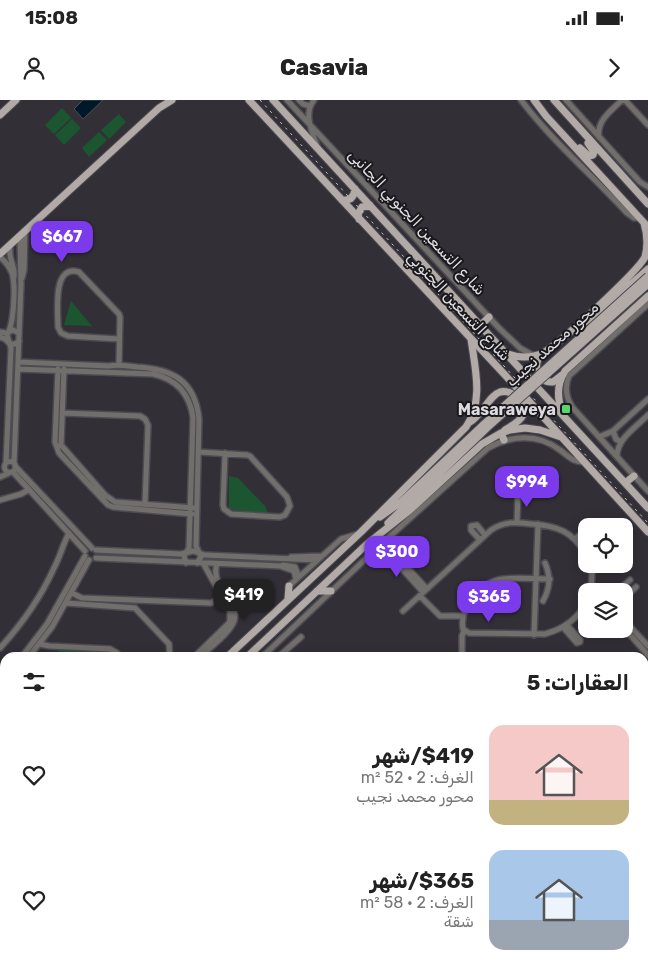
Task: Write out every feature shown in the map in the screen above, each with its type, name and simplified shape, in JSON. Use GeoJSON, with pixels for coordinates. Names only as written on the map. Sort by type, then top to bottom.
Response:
{"type":"FeatureCollection","features":[{"type":"Feature","properties":{"kind":"main road"},"geometry":{"type":"LineString","coordinates":[[0,115],[16,100]]}},
{"type":"Feature","properties":{"kind":"main road"},"geometry":{"type":"LineString","coordinates":[[0,255],[159,108],[172,100]]}},
{"type":"Feature","properties":{"kind":"main road","name":"شارع التسعين الجنوبي"},"geometry":{"type":"LineString","coordinates":[[249,100],[565,439],[648,532]]}},
{"type":"Feature","properties":{"kind":"main road","name":"شارع التسعين الجنوبي"},"geometry":{"type":"LineString","coordinates":[[273,100],[648,508]]}},
{"type":"Feature","properties":{"kind":"main road"},"geometry":{"type":"LineString","coordinates":[[534,100],[569,142],[644,223],[647,251],[641,265]]}},
{"type":"Feature","properties":{"kind":"main road"},"geometry":{"type":"LineString","coordinates":[[554,100],[648,204]]}},
{"type":"Feature","properties":{"kind":"main road"},"geometry":{"type":"LineString","coordinates":[[569,142],[590,156],[593,155],[594,152],[582,131]]}},
{"type":"Feature","properties":{"kind":"main road"},"geometry":{"type":"LineString","coordinates":[[634,188],[640,182]]}},
{"type":"Feature","properties":{"kind":"main road"},"geometry":{"type":"LineString","coordinates":[[342,200],[353,196],[355,189]]}},
{"type":"Feature","properties":{"kind":"main road"},"geometry":{"type":"LineString","coordinates":[[640,195],[648,198]]}},
{"type":"Feature","properties":{"kind":"main road"},"geometry":{"type":"LineString","coordinates":[[358,218],[359,210],[370,204]]}},
{"type":"Feature","properties":{"kind":"main road"},"geometry":{"type":"LineString","coordinates":[[505,353],[520,357],[538,355],[550,348],[577,326],[648,259]]}},
{"type":"Feature","properties":{"kind":"main road"},"geometry":{"type":"LineString","coordinates":[[577,326],[594,316],[648,269]]}},
{"type":"Feature","properties":{"kind":"main road","name":"محور محمد نجيب"},"geometry":{"type":"LineString","coordinates":[[252,651],[367,544],[486,426],[648,276]]}},
{"type":"Feature","properties":{"kind":"main road","name":"محور محمد نجيب"},"geometry":{"type":"LineString","coordinates":[[360,533],[401,502],[648,284]]}},
{"type":"Feature","properties":{"kind":"main road"},"geometry":{"type":"LineString","coordinates":[[538,355],[536,370],[541,378],[553,382],[563,375],[594,344],[611,323],[646,293]]}},
{"type":"Feature","properties":{"kind":"main road"},"geometry":{"type":"LineString","coordinates":[[481,325],[489,317]]}},
{"type":"Feature","properties":{"kind":"main road","name":"محور محمد نجيب"},"geometry":{"type":"LineString","coordinates":[[232,652],[360,533],[425,470],[470,422],[477,390],[471,339]]}},
{"type":"Feature","properties":{"kind":"main road"},"geometry":{"type":"LineString","coordinates":[[563,375],[558,388],[558,395],[564,416]]}},
{"type":"Feature","properties":{"kind":"main road"},"geometry":{"type":"LineString","coordinates":[[470,422],[481,413],[497,394],[502,392],[512,393],[521,402],[524,414],[502,437]]}},
{"type":"Feature","properties":{"kind":"main road","name":"محور محمد نجيب"},"geometry":{"type":"LineString","coordinates":[[367,544],[410,510],[482,444],[502,437],[510,430],[525,428],[540,430],[565,439]]}},
{"type":"Feature","properties":{"kind":"main road"},"geometry":{"type":"LineString","coordinates":[[625,483],[634,476]]}},
{"type":"Feature","properties":{"kind":"main road"},"geometry":{"type":"LineString","coordinates":[[288,599],[289,586]]}},
{"type":"Feature","properties":{"kind":"main road"},"geometry":{"type":"LineString","coordinates":[[317,592],[331,590]]}},
{"type":"Feature","properties":{"kind":"street","name":"شارع التسعين الجنوبي الجانبى"},"geometry":{"type":"LineString","coordinates":[[287,100],[489,317],[515,343],[538,355]]}},
{"type":"Feature","properties":{"kind":"street"},"geometry":{"type":"LineString","coordinates":[[299,100],[303,104],[310,106]]}},
{"type":"Feature","properties":{"kind":"street"},"geometry":{"type":"LineString","coordinates":[[314,100],[310,106],[309,115],[310,126],[317,147]]}},
{"type":"Feature","properties":{"kind":"street"},"geometry":{"type":"LineString","coordinates":[[522,100],[550,134],[627,214],[644,223]]}},
{"type":"Feature","properties":{"kind":"street"},"geometry":{"type":"LineString","coordinates":[[566,100],[640,182],[648,187]]}},
{"type":"Feature","properties":{"kind":"street"},"geometry":{"type":"LineString","coordinates":[[599,137],[598,130],[601,122],[624,100],[648,125]]}},
{"type":"Feature","properties":{"kind":"street"},"geometry":{"type":"LineString","coordinates":[[586,123],[601,122]]}},
{"type":"Feature","properties":{"kind":"street"},"geometry":{"type":"LineString","coordinates":[[22,235],[14,283],[12,326],[7,335],[10,344],[3,467],[6,471],[11,472],[69,533],[86,556],[186,563],[272,566],[284,562],[322,556]]}},
{"type":"Feature","properties":{"kind":"street"},"geometry":{"type":"LineString","coordinates":[[0,477],[11,472],[15,465],[22,283],[17,269],[10,260],[10,246]]}},
{"type":"Feature","properties":{"kind":"street"},"geometry":{"type":"LineString","coordinates":[[0,255],[6,263],[17,269]]}},
{"type":"Feature","properties":{"kind":"street"},"geometry":{"type":"LineString","coordinates":[[119,339],[68,336],[61,333],[58,327],[59,281],[64,273],[69,271],[79,272],[119,314],[119,339],[119,365]]}},
{"type":"Feature","properties":{"kind":"street"},"geometry":{"type":"LineString","coordinates":[[14,283],[22,283]]}},
{"type":"Feature","properties":{"kind":"street"},"geometry":{"type":"LineString","coordinates":[[648,304],[569,376],[566,390],[567,396],[574,408],[648,491]]}},
{"type":"Feature","properties":{"kind":"street"},"geometry":{"type":"LineString","coordinates":[[0,332],[13,330],[19,333]]}},
{"type":"Feature","properties":{"kind":"street"},"geometry":{"type":"LineString","coordinates":[[0,337],[10,344],[16,344],[19,341]]}},
{"type":"Feature","properties":{"kind":"street"},"geometry":{"type":"LineString","coordinates":[[18,362],[119,365],[165,370],[183,381],[192,394],[198,408],[199,452],[196,546],[200,553],[200,563],[230,611],[228,623],[198,652]]}},
{"type":"Feature","properties":{"kind":"street"},"geometry":{"type":"LineString","coordinates":[[61,363],[61,446],[104,502],[113,508],[196,511]]}},
{"type":"Feature","properties":{"kind":"street"},"geometry":{"type":"LineString","coordinates":[[114,372],[113,368],[119,365]]}},
{"type":"Feature","properties":{"kind":"street"},"geometry":{"type":"LineString","coordinates":[[119,365],[125,370],[123,372]]}},
{"type":"Feature","properties":{"kind":"street"},"geometry":{"type":"LineString","coordinates":[[18,369],[123,372],[162,376],[184,392],[192,409],[189,548],[184,558],[186,563]]}},
{"type":"Feature","properties":{"kind":"street"},"geometry":{"type":"LineString","coordinates":[[61,370],[56,447],[59,453],[111,500],[145,503],[190,511]]}},
{"type":"Feature","properties":{"kind":"street"},"geometry":{"type":"LineString","coordinates":[[599,437],[613,431],[648,399]]}},
{"type":"Feature","properties":{"kind":"street"},"geometry":{"type":"LineString","coordinates":[[62,413],[140,416],[146,419],[148,425],[145,503]]}},
{"type":"Feature","properties":{"kind":"street"},"geometry":{"type":"LineString","coordinates":[[617,457],[621,442],[647,418]]}},
{"type":"Feature","properties":{"kind":"street"},"geometry":{"type":"LineString","coordinates":[[613,431],[614,437],[621,442]]}},
{"type":"Feature","properties":{"kind":"street"},"geometry":{"type":"LineString","coordinates":[[265,652],[476,457],[502,437],[531,438],[558,448],[575,461],[584,462]]}},
{"type":"Feature","properties":{"kind":"street"},"geometry":{"type":"LineString","coordinates":[[192,452],[196,448],[199,452],[225,453],[247,455],[252,458],[287,496],[290,506],[285,515],[280,517],[231,514],[227,512],[223,505],[225,453]]}},
{"type":"Feature","properties":{"kind":"street"},"geometry":{"type":"LineString","coordinates":[[192,452],[196,458],[199,452]]}},
{"type":"Feature","properties":{"kind":"street"},"geometry":{"type":"LineString","coordinates":[[3,467],[10,462],[15,465],[94,549],[97,554],[96,558]]}},
{"type":"Feature","properties":{"kind":"street"},"geometry":{"type":"LineString","coordinates":[[524,474],[526,476],[526,491],[523,494],[518,494],[513,491],[512,475],[524,474]]}},
{"type":"Feature","properties":{"kind":"street"},"geometry":{"type":"LineString","coordinates":[[0,500],[28,490]]}},
{"type":"Feature","properties":{"kind":"street"},"geometry":{"type":"LineString","coordinates":[[517,522],[518,494]]}},
{"type":"Feature","properties":{"kind":"street"},"geometry":{"type":"LineString","coordinates":[[403,611],[490,530],[503,524],[517,522],[558,528],[578,542]]}},
{"type":"Feature","properties":{"kind":"street"},"geometry":{"type":"LineString","coordinates":[[534,635],[538,524]]}},
{"type":"Feature","properties":{"kind":"street"},"geometry":{"type":"LineString","coordinates":[[480,540],[471,530],[472,526],[477,525],[486,534]]}},
{"type":"Feature","properties":{"kind":"street"},"geometry":{"type":"LineString","coordinates":[[0,648],[20,624],[43,589],[69,533]]}},
{"type":"Feature","properties":{"kind":"street"},"geometry":{"type":"LineString","coordinates":[[289,586],[341,538],[360,533]]}},
{"type":"Feature","properties":{"kind":"street"},"geometry":{"type":"LineString","coordinates":[[574,539],[578,536]]}},
{"type":"Feature","properties":{"kind":"street"},"geometry":{"type":"LineString","coordinates":[[386,540],[393,555],[409,573],[440,616],[463,616]]}},
{"type":"Feature","properties":{"kind":"street"},"geometry":{"type":"LineString","coordinates":[[377,548],[393,555]]}},
{"type":"Feature","properties":{"kind":"street"},"geometry":{"type":"LineString","coordinates":[[26,652],[47,624],[86,556],[94,549],[181,554],[187,552],[200,553],[205,556],[272,558],[295,567],[298,578]]}},
{"type":"Feature","properties":{"kind":"street"},"geometry":{"type":"LineString","coordinates":[[33,652],[72,593],[86,556]]}},
{"type":"Feature","properties":{"kind":"street"},"geometry":{"type":"LineString","coordinates":[[272,558],[272,566]]}},
{"type":"Feature","properties":{"kind":"street"},"geometry":{"type":"LineString","coordinates":[[284,562],[317,560]]}},
{"type":"Feature","properties":{"kind":"street"},"geometry":{"type":"LineString","coordinates":[[543,601],[550,579],[545,563]]}},
{"type":"Feature","properties":{"kind":"street"},"geometry":{"type":"LineString","coordinates":[[205,652],[230,628],[235,617],[234,610],[217,579],[215,572],[218,564]]}},
{"type":"Feature","properties":{"kind":"street"},"geometry":{"type":"LineString","coordinates":[[462,652],[463,616],[467,605],[476,595],[496,581],[503,579],[550,579]]}},
{"type":"Feature","properties":{"kind":"street"},"geometry":{"type":"LineString","coordinates":[[627,583],[630,580]]}},
{"type":"Feature","properties":{"kind":"street"},"geometry":{"type":"LineString","coordinates":[[633,590],[636,587]]}},
{"type":"Feature","properties":{"kind":"street"},"geometry":{"type":"LineString","coordinates":[[72,593],[82,598],[210,603],[222,597]]}},
{"type":"Feature","properties":{"kind":"street"},"geometry":{"type":"LineString","coordinates":[[66,603],[135,608],[169,644],[170,652]]}},
{"type":"Feature","properties":{"kind":"street"},"geometry":{"type":"LineString","coordinates":[[464,631],[468,633],[545,634],[565,626],[578,616]]}},
{"type":"Feature","properties":{"kind":"street"},"geometry":{"type":"LineString","coordinates":[[633,630],[648,646]]}},
{"type":"Feature","properties":{"kind":"street"},"geometry":{"type":"LineString","coordinates":[[283,652],[301,637]]}},
{"type":"Feature","properties":{"kind":"street"},"geometry":{"type":"LineString","coordinates":[[633,637],[647,652]]}},
{"type":"Feature","properties":{"kind":"street"},"geometry":{"type":"LineString","coordinates":[[40,644],[110,649],[115,652]]}},
{"type":"Feature","properties":{"kind":"green space"},"geometry":{"type":"Polygon","coordinates":[[[62,108],[71,118],[54,134],[45,125],[62,108]]]}},
{"type":"Feature","properties":{"kind":"green space"},"geometry":{"type":"Polygon","coordinates":[[[119,114],[126,122],[109,139],[101,130],[119,114]]]}},
{"type":"Feature","properties":{"kind":"green space"},"geometry":{"type":"Polygon","coordinates":[[[72,119],[81,128],[64,145],[55,135],[72,119]]]}},
{"type":"Feature","properties":{"kind":"green space"},"geometry":{"type":"Polygon","coordinates":[[[99,132],[107,140],[89,157],[82,148],[99,132]]]}},
{"type":"Feature","properties":{"kind":"green space"},"geometry":{"type":"Polygon","coordinates":[[[71,301],[92,326],[64,325],[71,301]]]}},
{"type":"Feature","properties":{"kind":"green space"},"geometry":{"type":"Polygon","coordinates":[[[229,476],[238,478],[265,506],[268,513],[229,510],[229,476]]]}},
{"type":"Feature","properties":{"kind":"green space"},"geometry":{"type":"Polygon","coordinates":[[[59,647],[115,652],[59,652],[59,647]]]}},
{"type":"Feature","properties":{"kind":"water"},"geometry":{"type":"Polygon","coordinates":[[[83,100],[103,100],[83,119],[74,109],[83,100]]]}},
{"type":"Feature","properties":{"kind":"railway"},"geometry":{"type":"LineString","coordinates":[[260,100],[648,523]]}},
{"type":"Feature","properties":{"kind":"place","name":"Masaraweya"},"geometry":{"type":"Point","coordinates":[566,409]}}]}
